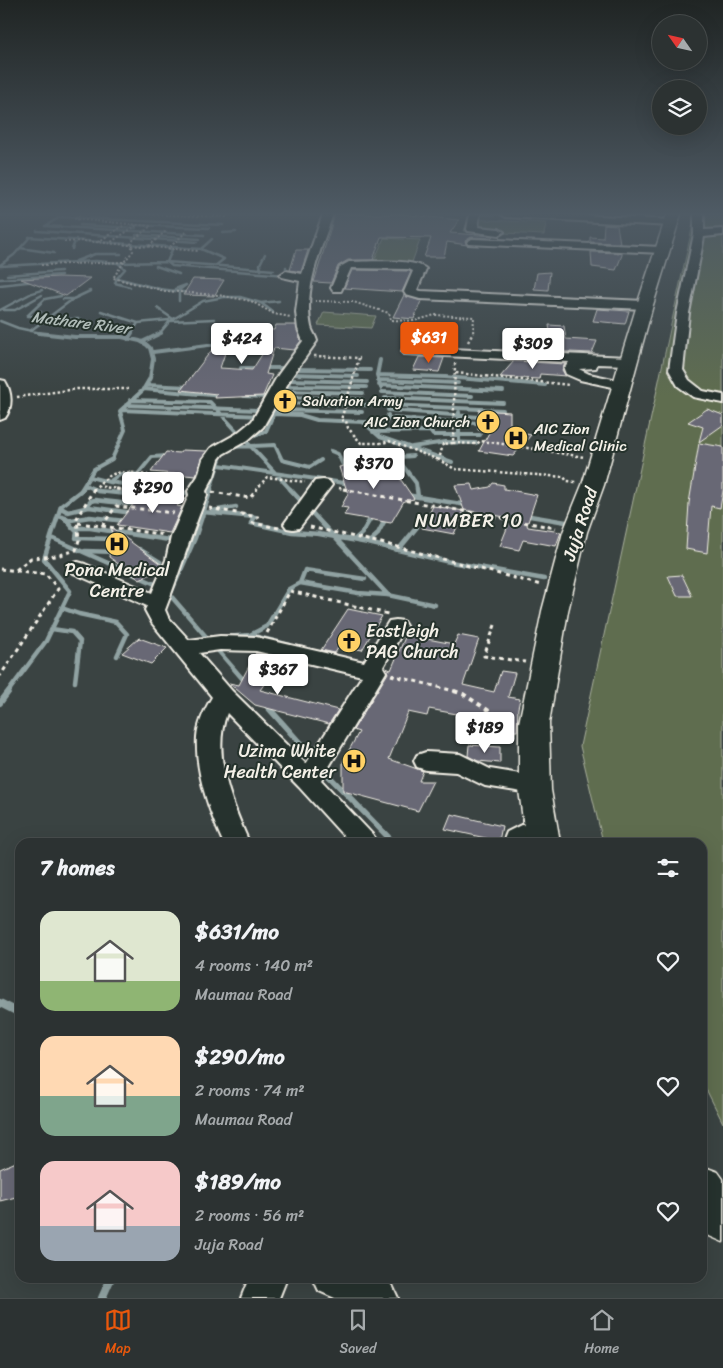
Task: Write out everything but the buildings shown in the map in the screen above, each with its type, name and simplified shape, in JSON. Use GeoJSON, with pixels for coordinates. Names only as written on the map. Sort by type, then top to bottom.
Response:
{"type":"FeatureCollection","features":[{"type":"Feature","properties":{"kind":"main road","name":"Juja Road"},"geometry":{"type":"LineString","coordinates":[[542,838],[535,785],[534,737],[536,711],[560,590],[575,532],[593,485],[600,460],[618,372],[645,305],[654,275]]}},
{"type":"Feature","properties":{"kind":"main road"},"geometry":{"type":"LineString","coordinates":[[707,1195],[723,1219]]}},
{"type":"Feature","properties":{"kind":"street"},"geometry":{"type":"LineString","coordinates":[[286,275],[306,278]]}},
{"type":"Feature","properties":{"kind":"street"},"geometry":{"type":"LineString","coordinates":[[307,275],[303,292],[304,330],[310,336],[310,341],[285,375],[258,424],[242,437],[217,452],[211,459],[206,476],[180,537],[175,560],[156,607],[159,619],[224,696],[308,781],[360,838]]}},
{"type":"Feature","properties":{"kind":"street"},"geometry":{"type":"LineString","coordinates":[[337,288],[343,275]]}},
{"type":"Feature","properties":{"kind":"street"},"geometry":{"type":"LineString","coordinates":[[418,275],[410,292],[414,294],[645,305]]}},
{"type":"Feature","properties":{"kind":"street"},"geometry":{"type":"LineString","coordinates":[[691,275],[683,313],[676,370],[683,383],[698,394],[723,399]]}},
{"type":"Feature","properties":{"kind":"street"},"geometry":{"type":"LineString","coordinates":[[592,292],[611,293],[613,303]]}},
{"type":"Feature","properties":{"kind":"street"},"geometry":{"type":"LineString","coordinates":[[409,351],[459,353],[618,372]]}},
{"type":"Feature","properties":{"kind":"street"},"geometry":{"type":"LineString","coordinates":[[0,414],[2,391]]}},
{"type":"Feature","properties":{"kind":"street"},"geometry":{"type":"LineString","coordinates":[[293,524],[323,485],[321,485]]}},
{"type":"Feature","properties":{"kind":"street"},"geometry":{"type":"LineString","coordinates":[[77,559],[156,607]]}},
{"type":"Feature","properties":{"kind":"street"},"geometry":{"type":"LineString","coordinates":[[308,781],[372,671],[396,620]]}},
{"type":"Feature","properties":{"kind":"street"},"geometry":{"type":"LineString","coordinates":[[183,648],[220,644],[262,646],[372,671]]}},
{"type":"Feature","properties":{"kind":"street"},"geometry":{"type":"LineString","coordinates":[[224,696],[211,725],[209,746],[226,821],[234,838]]}},
{"type":"Feature","properties":{"kind":"street"},"geometry":{"type":"LineString","coordinates":[[426,761],[460,763],[485,777],[535,785]]}},
{"type":"Feature","properties":{"kind":"street"},"geometry":{"type":"LineString","coordinates":[[517,838],[521,835],[537,838]]}},
{"type":"Feature","properties":{"kind":"street"},"geometry":{"type":"LineString","coordinates":[[260,1298],[266,1283]]}},
{"type":"Feature","properties":{"kind":"path"},"geometry":{"type":"LineString","coordinates":[[116,275],[113,278],[165,291],[251,301],[274,314],[304,320]]}},
{"type":"Feature","properties":{"kind":"path"},"geometry":{"type":"LineString","coordinates":[[304,300],[353,302],[389,313],[392,320],[414,321],[435,315],[474,317],[473,336],[455,358],[453,443]]}},
{"type":"Feature","properties":{"kind":"path"},"geometry":{"type":"LineString","coordinates":[[300,356],[359,358],[340,420],[346,420],[348,428],[361,443],[383,443],[389,441],[439,460],[455,469],[564,476],[567,481],[593,485]]}},
{"type":"Feature","properties":{"kind":"path"},"geometry":{"type":"LineString","coordinates":[[456,373],[571,385]]}},
{"type":"Feature","properties":{"kind":"path"},"geometry":{"type":"LineString","coordinates":[[2,391],[128,389]]}},
{"type":"Feature","properties":{"kind":"path"},"geometry":{"type":"LineString","coordinates":[[439,460],[442,444],[478,444],[480,441],[600,460]]}},
{"type":"Feature","properties":{"kind":"path"},"geometry":{"type":"LineString","coordinates":[[16,570],[31,558],[57,556],[77,559],[79,540],[77,518],[96,486],[113,472],[121,471],[148,475]]}},
{"type":"Feature","properties":{"kind":"path"},"geometry":{"type":"LineString","coordinates":[[102,526],[116,506],[194,503],[250,498],[267,477],[321,485],[575,532]]}},
{"type":"Feature","properties":{"kind":"path"},"geometry":{"type":"LineString","coordinates":[[96,486],[258,516],[253,523],[282,529],[286,523],[293,524],[390,545],[560,590]]}},
{"type":"Feature","properties":{"kind":"path"},"geometry":{"type":"LineString","coordinates":[[78,523],[180,537]]}},
{"type":"Feature","properties":{"kind":"path"},"geometry":{"type":"LineString","coordinates":[[0,569],[46,574],[58,589],[0,676]]}},
{"type":"Feature","properties":{"kind":"path"},"geometry":{"type":"LineString","coordinates":[[262,646],[290,591],[396,620]]}},
{"type":"Feature","properties":{"kind":"path"},"geometry":{"type":"LineString","coordinates":[[495,625],[484,656],[545,666]]}},
{"type":"Feature","properties":{"kind":"path"},"geometry":{"type":"LineString","coordinates":[[372,671],[441,686],[463,694],[489,712],[534,737]]}},
{"type":"Feature","properties":{"kind":"green space"},"geometry":{"type":"Polygon","coordinates":[[[682,275],[723,275],[723,1123],[707,1091],[707,838],[602,838],[580,746],[682,275]]]}},
{"type":"Feature","properties":{"kind":"green space"},"geometry":{"type":"Polygon","coordinates":[[[324,312],[376,316],[371,328],[318,325],[324,312]]]}},
{"type":"Feature","properties":{"kind":"waterway"},"geometry":{"type":"LineString","coordinates":[[7,275],[13,275]]}},
{"type":"Feature","properties":{"kind":"waterway"},"geometry":{"type":"LineString","coordinates":[[0,279],[61,275]]}},
{"type":"Feature","properties":{"kind":"waterway"},"geometry":{"type":"LineString","coordinates":[[117,278],[120,275]]}},
{"type":"Feature","properties":{"kind":"waterway"},"geometry":{"type":"LineString","coordinates":[[281,275],[286,275]]}},
{"type":"Feature","properties":{"kind":"waterway"},"geometry":{"type":"LineString","coordinates":[[117,278],[160,289],[179,291]]}},
{"type":"Feature","properties":{"kind":"waterway"},"geometry":{"type":"LineString","coordinates":[[117,278],[115,283],[130,287]]}},
{"type":"Feature","properties":{"kind":"waterway"},"geometry":{"type":"LineString","coordinates":[[0,285],[36,281]]}},
{"type":"Feature","properties":{"kind":"waterway"},"geometry":{"type":"LineString","coordinates":[[175,289],[186,285],[178,291]]}},
{"type":"Feature","properties":{"kind":"waterway"},"geometry":{"type":"LineString","coordinates":[[0,310],[32,293],[42,290]]}},
{"type":"Feature","properties":{"kind":"waterway"},"geometry":{"type":"LineString","coordinates":[[73,299],[90,291]]}},
{"type":"Feature","properties":{"kind":"waterway"},"geometry":{"type":"LineString","coordinates":[[179,291],[191,293]]}},
{"type":"Feature","properties":{"kind":"waterway"},"geometry":{"type":"LineString","coordinates":[[179,291],[179,301]]}},
{"type":"Feature","properties":{"kind":"waterway"},"geometry":{"type":"LineString","coordinates":[[4,310],[15,310],[42,295]]}},
{"type":"Feature","properties":{"kind":"waterway"},"geometry":{"type":"LineString","coordinates":[[41,312],[35,316],[27,316],[45,299],[61,296]]}},
{"type":"Feature","properties":{"kind":"waterway"},"geometry":{"type":"LineString","coordinates":[[170,321],[203,301],[224,297],[240,297],[261,303]]}},
{"type":"Feature","properties":{"kind":"waterway"},"geometry":{"type":"LineString","coordinates":[[63,299],[73,299]]}},
{"type":"Feature","properties":{"kind":"waterway"},"geometry":{"type":"LineString","coordinates":[[30,331],[73,299]]}},
{"type":"Feature","properties":{"kind":"waterway"},"geometry":{"type":"LineString","coordinates":[[261,303],[279,301]]}},
{"type":"Feature","properties":{"kind":"waterway"},"geometry":{"type":"LineString","coordinates":[[261,303],[273,312]]}},
{"type":"Feature","properties":{"kind":"waterway"},"geometry":{"type":"LineString","coordinates":[[157,308],[173,319]]}},
{"type":"Feature","properties":{"kind":"waterway"},"geometry":{"type":"LineString","coordinates":[[101,311],[138,323]]}},
{"type":"Feature","properties":{"kind":"waterway"},"geometry":{"type":"LineString","coordinates":[[69,319],[79,319],[83,324]]}},
{"type":"Feature","properties":{"kind":"waterway"},"geometry":{"type":"LineString","coordinates":[[170,321],[214,319]]}},
{"type":"Feature","properties":{"kind":"waterway"},"geometry":{"type":"LineString","coordinates":[[138,323],[169,320]]}},
{"type":"Feature","properties":{"kind":"waterway","name":"Mathare River"},"geometry":{"type":"LineString","coordinates":[[0,321],[30,331]]}},
{"type":"Feature","properties":{"kind":"waterway"},"geometry":{"type":"LineString","coordinates":[[159,334],[170,321]]}},
{"type":"Feature","properties":{"kind":"waterway"},"geometry":{"type":"LineString","coordinates":[[131,334],[138,323]]}},
{"type":"Feature","properties":{"kind":"waterway","name":"Mathare River"},"geometry":{"type":"LineString","coordinates":[[30,331],[44,334]]}},
{"type":"Feature","properties":{"kind":"waterway","name":"Mathare River"},"geometry":{"type":"LineString","coordinates":[[39,333],[44,334]]}},
{"type":"Feature","properties":{"kind":"waterway","name":"Mathare River"},"geometry":{"type":"LineString","coordinates":[[128,338],[132,333]]}},
{"type":"Feature","properties":{"kind":"waterway","name":"Mathare River"},"geometry":{"type":"LineString","coordinates":[[44,334],[75,337],[128,338]]}},
{"type":"Feature","properties":{"kind":"waterway"},"geometry":{"type":"LineString","coordinates":[[142,342],[159,334]]}},
{"type":"Feature","properties":{"kind":"waterway","name":"Mathare River"},"geometry":{"type":"LineString","coordinates":[[128,338],[140,341],[150,348],[153,359],[150,378],[144,389]]}},
{"type":"Feature","properties":{"kind":"waterway"},"geometry":{"type":"LineString","coordinates":[[153,352],[208,345],[261,345]]}},
{"type":"Feature","properties":{"kind":"waterway"},"geometry":{"type":"LineString","coordinates":[[377,375],[380,360]]}},
{"type":"Feature","properties":{"kind":"waterway"},"geometry":{"type":"LineString","coordinates":[[241,368],[286,368]]}},
{"type":"Feature","properties":{"kind":"waterway"},"geometry":{"type":"LineString","coordinates":[[293,369],[370,370]]}},
{"type":"Feature","properties":{"kind":"waterway"},"geometry":{"type":"LineString","coordinates":[[291,374],[358,376]]}},
{"type":"Feature","properties":{"kind":"waterway"},"geometry":{"type":"LineString","coordinates":[[377,375],[445,377],[545,385]]}},
{"type":"Feature","properties":{"kind":"waterway"},"geometry":{"type":"LineString","coordinates":[[377,375],[379,380]]}},
{"type":"Feature","properties":{"kind":"waterway"},"geometry":{"type":"LineString","coordinates":[[288,380],[367,382]]}},
{"type":"Feature","properties":{"kind":"waterway"},"geometry":{"type":"LineString","coordinates":[[379,380],[458,383]]}},
{"type":"Feature","properties":{"kind":"waterway"},"geometry":{"type":"LineString","coordinates":[[379,380],[380,385]]}},
{"type":"Feature","properties":{"kind":"waterway"},"geometry":{"type":"LineString","coordinates":[[146,385],[189,387]]}},
{"type":"Feature","properties":{"kind":"waterway"},"geometry":{"type":"LineString","coordinates":[[283,391],[286,385]]}},
{"type":"Feature","properties":{"kind":"waterway"},"geometry":{"type":"LineString","coordinates":[[380,385],[503,391]]}},
{"type":"Feature","properties":{"kind":"waterway"},"geometry":{"type":"LineString","coordinates":[[286,386],[366,387]]}},
{"type":"Feature","properties":{"kind":"waterway","name":"Mathare River"},"geometry":{"type":"LineString","coordinates":[[132,400],[144,389]]}},
{"type":"Feature","properties":{"kind":"waterway"},"geometry":{"type":"LineString","coordinates":[[144,389],[223,396]]}},
{"type":"Feature","properties":{"kind":"waterway"},"geometry":{"type":"LineString","coordinates":[[278,403],[283,391]]}},
{"type":"Feature","properties":{"kind":"waterway"},"geometry":{"type":"LineString","coordinates":[[283,391],[363,393]]}},
{"type":"Feature","properties":{"kind":"waterway"},"geometry":{"type":"LineString","coordinates":[[382,392],[472,396]]}},
{"type":"Feature","properties":{"kind":"waterway"},"geometry":{"type":"LineString","coordinates":[[244,396],[269,397]]}},
{"type":"Feature","properties":{"kind":"waterway"},"geometry":{"type":"LineString","coordinates":[[281,397],[362,399]]}},
{"type":"Feature","properties":{"kind":"waterway"},"geometry":{"type":"LineString","coordinates":[[385,398],[503,403]]}},
{"type":"Feature","properties":{"kind":"waterway","name":"Mathare River"},"geometry":{"type":"LineString","coordinates":[[127,405],[132,400]]}},
{"type":"Feature","properties":{"kind":"waterway"},"geometry":{"type":"LineString","coordinates":[[132,400],[210,402],[216,408]]}},
{"type":"Feature","properties":{"kind":"waterway"},"geometry":{"type":"LineString","coordinates":[[273,414],[278,403]]}},
{"type":"Feature","properties":{"kind":"waterway"},"geometry":{"type":"LineString","coordinates":[[278,403],[369,405]]}},
{"type":"Feature","properties":{"kind":"waterway","name":"Mathare River"},"geometry":{"type":"LineString","coordinates":[[121,410],[127,405]]}},
{"type":"Feature","properties":{"kind":"waterway"},"geometry":{"type":"LineString","coordinates":[[127,405],[216,408]]}},
{"type":"Feature","properties":{"kind":"waterway"},"geometry":{"type":"LineString","coordinates":[[388,405],[503,410]]}},
{"type":"Feature","properties":{"kind":"waterway"},"geometry":{"type":"LineString","coordinates":[[216,408],[257,410]]}},
{"type":"Feature","properties":{"kind":"waterway"},"geometry":{"type":"LineString","coordinates":[[216,408],[221,414]]}},
{"type":"Feature","properties":{"kind":"waterway","name":"Mathare River"},"geometry":{"type":"LineString","coordinates":[[81,490],[94,469],[112,459],[125,430],[121,410]]}},
{"type":"Feature","properties":{"kind":"waterway"},"geometry":{"type":"LineString","coordinates":[[121,410],[221,414]]}},
{"type":"Feature","properties":{"kind":"waterway"},"geometry":{"type":"LineString","coordinates":[[276,410],[362,412]]}},
{"type":"Feature","properties":{"kind":"waterway"},"geometry":{"type":"LineString","coordinates":[[388,410],[459,415]]}},
{"type":"Feature","properties":{"kind":"waterway"},"geometry":{"type":"LineString","coordinates":[[221,414],[263,416],[273,414]]}},
{"type":"Feature","properties":{"kind":"waterway"},"geometry":{"type":"LineString","coordinates":[[221,414],[251,446]]}},
{"type":"Feature","properties":{"kind":"waterway"},"geometry":{"type":"LineString","coordinates":[[248,437],[266,431],[273,414]]}},
{"type":"Feature","properties":{"kind":"waterway"},"geometry":{"type":"LineString","coordinates":[[273,414],[300,415],[317,420],[363,422]]}},
{"type":"Feature","properties":{"kind":"waterway"},"geometry":{"type":"LineString","coordinates":[[459,415],[479,417]]}},
{"type":"Feature","properties":{"kind":"waterway"},"geometry":{"type":"LineString","coordinates":[[459,415],[459,422]]}},
{"type":"Feature","properties":{"kind":"waterway"},"geometry":{"type":"LineString","coordinates":[[363,422],[386,422],[387,418]]}},
{"type":"Feature","properties":{"kind":"waterway"},"geometry":{"type":"LineString","coordinates":[[387,418],[459,422]]}},
{"type":"Feature","properties":{"kind":"waterway"},"geometry":{"type":"LineString","coordinates":[[363,422],[374,432]]}},
{"type":"Feature","properties":{"kind":"waterway"},"geometry":{"type":"LineString","coordinates":[[459,422],[479,423]]}},
{"type":"Feature","properties":{"kind":"waterway"},"geometry":{"type":"LineString","coordinates":[[459,422],[459,435]]}},
{"type":"Feature","properties":{"kind":"waterway"},"geometry":{"type":"LineString","coordinates":[[374,432],[430,431],[433,435],[459,435]]}},
{"type":"Feature","properties":{"kind":"waterway"},"geometry":{"type":"LineString","coordinates":[[374,432],[380,437],[452,462]]}},
{"type":"Feature","properties":{"kind":"waterway"},"geometry":{"type":"LineString","coordinates":[[459,435],[480,435]]}},
{"type":"Feature","properties":{"kind":"waterway"},"geometry":{"type":"LineString","coordinates":[[459,435],[459,442]]}},
{"type":"Feature","properties":{"kind":"waterway"},"geometry":{"type":"LineString","coordinates":[[412,447],[446,442],[476,443]]}},
{"type":"Feature","properties":{"kind":"waterway"},"geometry":{"type":"LineString","coordinates":[[251,446],[275,445],[282,460],[310,467],[321,460]]}},
{"type":"Feature","properties":{"kind":"waterway"},"geometry":{"type":"LineString","coordinates":[[229,447],[251,446]]}},
{"type":"Feature","properties":{"kind":"waterway"},"geometry":{"type":"LineString","coordinates":[[251,446],[275,473]]}},
{"type":"Feature","properties":{"kind":"waterway"},"geometry":{"type":"LineString","coordinates":[[331,451],[338,454],[343,465]]}},
{"type":"Feature","properties":{"kind":"waterway"},"geometry":{"type":"LineString","coordinates":[[385,461],[387,460],[383,453],[395,452],[400,457],[413,456]]}},
{"type":"Feature","properties":{"kind":"waterway"},"geometry":{"type":"LineString","coordinates":[[210,490],[222,453]]}},
{"type":"Feature","properties":{"kind":"waterway"},"geometry":{"type":"LineString","coordinates":[[109,482],[121,474],[138,474],[152,457],[168,456]]}},
{"type":"Feature","properties":{"kind":"waterway"},"geometry":{"type":"LineString","coordinates":[[342,462],[370,456],[374,462]]}},
{"type":"Feature","properties":{"kind":"waterway"},"geometry":{"type":"LineString","coordinates":[[400,462],[416,483],[417,490]]}},
{"type":"Feature","properties":{"kind":"waterway"},"geometry":{"type":"LineString","coordinates":[[219,465],[275,473]]}},
{"type":"Feature","properties":{"kind":"waterway"},"geometry":{"type":"LineString","coordinates":[[275,473],[351,484]]}},
{"type":"Feature","properties":{"kind":"waterway"},"geometry":{"type":"LineString","coordinates":[[275,473],[291,490]]}},
{"type":"Feature","properties":{"kind":"waterway"},"geometry":{"type":"LineString","coordinates":[[90,477],[109,482]]}},
{"type":"Feature","properties":{"kind":"waterway"},"geometry":{"type":"LineString","coordinates":[[109,482],[166,490]]}},
{"type":"Feature","properties":{"kind":"waterway"},"geometry":{"type":"LineString","coordinates":[[85,485],[96,490]]}},
{"type":"Feature","properties":{"kind":"waterway","name":"Mathare River"},"geometry":{"type":"LineString","coordinates":[[8,692],[46,641],[70,591],[44,559],[61,506],[83,489]]}},
{"type":"Feature","properties":{"kind":"waterway"},"geometry":{"type":"LineString","coordinates":[[93,489],[147,496]]}},
{"type":"Feature","properties":{"kind":"waterway"},"geometry":{"type":"LineString","coordinates":[[157,489],[195,494]]}},
{"type":"Feature","properties":{"kind":"waterway"},"geometry":{"type":"LineString","coordinates":[[203,512],[211,489]]}},
{"type":"Feature","properties":{"kind":"waterway"},"geometry":{"type":"LineString","coordinates":[[290,489],[334,537]]}},
{"type":"Feature","properties":{"kind":"waterway"},"geometry":{"type":"LineString","coordinates":[[417,489],[418,497]]}},
{"type":"Feature","properties":{"kind":"waterway"},"geometry":{"type":"LineString","coordinates":[[406,495],[418,497]]}},
{"type":"Feature","properties":{"kind":"waterway"},"geometry":{"type":"LineString","coordinates":[[418,497],[467,505]]}},
{"type":"Feature","properties":{"kind":"waterway"},"geometry":{"type":"LineString","coordinates":[[85,508],[91,501],[95,500],[139,505]]}},
{"type":"Feature","properties":{"kind":"waterway"},"geometry":{"type":"LineString","coordinates":[[212,511],[236,507]]}},
{"type":"Feature","properties":{"kind":"waterway"},"geometry":{"type":"LineString","coordinates":[[61,508],[68,512],[85,508]]}},
{"type":"Feature","properties":{"kind":"waterway"},"geometry":{"type":"LineString","coordinates":[[85,508],[132,513]]}},
{"type":"Feature","properties":{"kind":"waterway"},"geometry":{"type":"LineString","coordinates":[[170,595],[195,538],[203,512]]}},
{"type":"Feature","properties":{"kind":"waterway"},"geometry":{"type":"LineString","coordinates":[[203,512],[255,517],[251,523],[292,532],[334,537]]}},
{"type":"Feature","properties":{"kind":"waterway"},"geometry":{"type":"LineString","coordinates":[[524,515],[566,522]]}},
{"type":"Feature","properties":{"kind":"waterway"},"geometry":{"type":"LineString","coordinates":[[59,516],[71,520],[90,517],[125,521]]}},
{"type":"Feature","properties":{"kind":"waterway"},"geometry":{"type":"LineString","coordinates":[[354,540],[362,533],[372,516]]}},
{"type":"Feature","properties":{"kind":"waterway"},"geometry":{"type":"LineString","coordinates":[[66,520],[73,528]]}},
{"type":"Feature","properties":{"kind":"waterway"},"geometry":{"type":"LineString","coordinates":[[368,543],[377,535],[385,520]]}},
{"type":"Feature","properties":{"kind":"waterway"},"geometry":{"type":"LineString","coordinates":[[399,549],[417,527]]}},
{"type":"Feature","properties":{"kind":"waterway"},"geometry":{"type":"LineString","coordinates":[[73,528],[90,528],[176,541]]}},
{"type":"Feature","properties":{"kind":"waterway"},"geometry":{"type":"LineString","coordinates":[[73,528],[77,532],[76,538],[115,539]]}},
{"type":"Feature","properties":{"kind":"waterway"},"geometry":{"type":"LineString","coordinates":[[334,537],[368,543]]}},
{"type":"Feature","properties":{"kind":"waterway"},"geometry":{"type":"LineString","coordinates":[[334,537],[388,595]]}},
{"type":"Feature","properties":{"kind":"waterway"},"geometry":{"type":"LineString","coordinates":[[52,538],[164,588],[170,595]]}},
{"type":"Feature","properties":{"kind":"waterway"},"geometry":{"type":"LineString","coordinates":[[368,543],[445,561],[544,579]]}},
{"type":"Feature","properties":{"kind":"waterway"},"geometry":{"type":"LineString","coordinates":[[139,549],[160,562]]}},
{"type":"Feature","properties":{"kind":"waterway"},"geometry":{"type":"LineString","coordinates":[[85,551],[116,552]]}},
{"type":"Feature","properties":{"kind":"waterway"},"geometry":{"type":"LineString","coordinates":[[300,583],[305,570],[365,579]]}},
{"type":"Feature","properties":{"kind":"waterway"},"geometry":{"type":"LineString","coordinates":[[250,635],[267,626],[289,589],[300,583]]}},
{"type":"Feature","properties":{"kind":"waterway"},"geometry":{"type":"LineString","coordinates":[[300,583],[358,593],[388,595]]}},
{"type":"Feature","properties":{"kind":"waterway"},"geometry":{"type":"LineString","coordinates":[[170,595],[247,684]]}},
{"type":"Feature","properties":{"kind":"waterway"},"geometry":{"type":"LineString","coordinates":[[388,595],[435,605]]}},
{"type":"Feature","properties":{"kind":"waterway"},"geometry":{"type":"LineString","coordinates":[[62,608],[79,614],[116,622],[127,634],[117,656]]}},
{"type":"Feature","properties":{"kind":"waterway"},"geometry":{"type":"LineString","coordinates":[[52,629],[72,632],[80,641],[75,682]]}},
{"type":"Feature","properties":{"kind":"waterway"},"geometry":{"type":"LineString","coordinates":[[225,637],[250,635]]}},
{"type":"Feature","properties":{"kind":"waterway"},"geometry":{"type":"LineString","coordinates":[[250,635],[290,645]]}},
{"type":"Feature","properties":{"kind":"waterway","name":"Mathare River"},"geometry":{"type":"LineString","coordinates":[[0,703],[9,691]]}},
{"type":"Feature","properties":{"kind":"waterway"},"geometry":{"type":"LineString","coordinates":[[266,705],[315,760]]}},
{"type":"Feature","properties":{"kind":"waterway"},"geometry":{"type":"LineString","coordinates":[[322,769],[389,838]]}},
{"type":"Feature","properties":{"kind":"waterway","name":"Mathare River"},"geometry":{"type":"LineString","coordinates":[[0,1003],[15,1010]]}},
{"type":"Feature","properties":{"kind":"waterway","name":"Mathare River"},"geometry":{"type":"LineString","coordinates":[[102,1298],[109,1283]]}},
{"type":"Feature","properties":{"kind":"place","name":"Salvation Army"},"geometry":{"type":"Point","coordinates":[285,401]}},
{"type":"Feature","properties":{"kind":"place","name":"AIC Zion Church"},"geometry":{"type":"Point","coordinates":[488,422]}},
{"type":"Feature","properties":{"kind":"place","name":"AIC Zion Medical Clinic"},"geometry":{"type":"Point","coordinates":[516,438]}},
{"type":"Feature","properties":{"kind":"place","name":"Pona Medical Centre"},"geometry":{"type":"Point","coordinates":[117,544]}},
{"type":"Feature","properties":{"kind":"place","name":"Eastleigh PAG Church"},"geometry":{"type":"Point","coordinates":[349,641]}},
{"type":"Feature","properties":{"kind":"place","name":"Uzima White Health Center"},"geometry":{"type":"Point","coordinates":[354,761]}},
{"type":"Feature","properties":{"kind":"district","name":"NUMBER 10"},"geometry":{"type":"Point","coordinates":[469,520]}}]}
